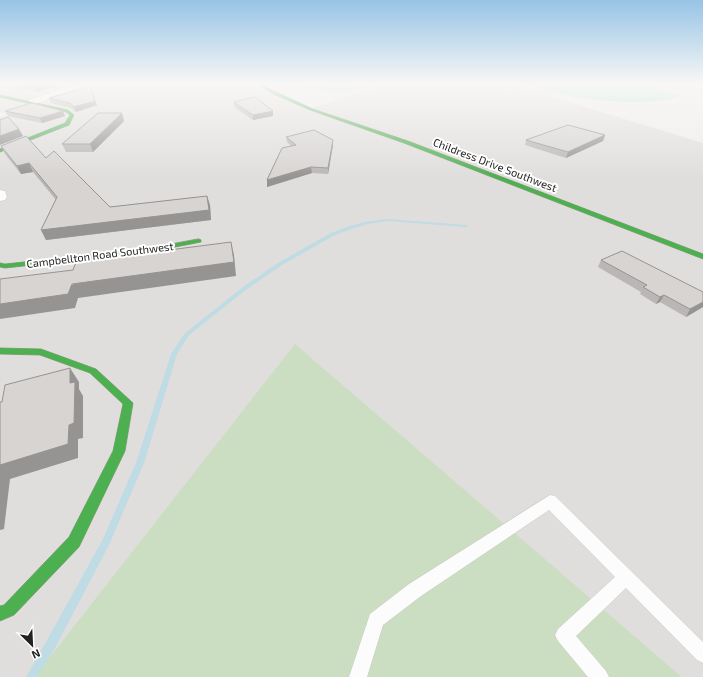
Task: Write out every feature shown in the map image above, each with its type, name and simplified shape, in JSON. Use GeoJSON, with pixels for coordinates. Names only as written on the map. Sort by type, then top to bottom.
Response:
{"type":"FeatureCollection","features":[{"type":"Feature","properties":{"kind":"street"},"geometry":{"type":"LineString","coordinates":[[0,151],[67,124],[71,115]]}},
{"type":"Feature","properties":{"kind":"street","name":"Childress Drive Southwest"},"geometry":{"type":"LineString","coordinates":[[326,115],[388,136],[703,257]]}},
{"type":"Feature","properties":{"kind":"street","name":"Campbellton Road Southwest"},"geometry":{"type":"LineString","coordinates":[[0,265],[5,266],[144,251],[199,241]]}},
{"type":"Feature","properties":{"kind":"street"},"geometry":{"type":"LineString","coordinates":[[0,351],[41,352],[93,371],[128,403],[118,451],[74,542],[10,610],[0,614]]}},
{"type":"Feature","properties":{"kind":"lane"},"geometry":{"type":"LineString","coordinates":[[358,677],[376,620],[415,590],[550,501],[703,654]]}},
{"type":"Feature","properties":{"kind":"lane"},"geometry":{"type":"LineString","coordinates":[[600,677],[564,635],[626,577]]}},
{"type":"Feature","properties":{"kind":"shaded area"},"geometry":{"type":"Polygon","coordinates":[[[8,115],[610,115],[703,143],[703,677],[682,677],[295,345],[34,677],[0,677],[0,117],[8,115]]]}},
{"type":"Feature","properties":{"kind":"green space"},"geometry":{"type":"Polygon","coordinates":[[[295,344],[682,677],[34,677],[295,344]]]}},
{"type":"Feature","properties":{"kind":"building"},"geometry":{"type":"Polygon","coordinates":[[[23,115],[51,115],[40,118],[23,115]]]}},
{"type":"Feature","properties":{"kind":"building"},"geometry":{"type":"Polygon","coordinates":[[[96,115],[120,115],[90,144],[62,144],[96,115]]]}},
{"type":"Feature","properties":{"kind":"building"},"geometry":{"type":"Polygon","coordinates":[[[8,117],[19,129],[0,136],[0,120],[8,117]]]}},
{"type":"Feature","properties":{"kind":"building"},"geometry":{"type":"Polygon","coordinates":[[[568,125],[605,135],[568,152],[526,140],[568,125]]]}},
{"type":"Feature","properties":{"kind":"building"},"geometry":{"type":"Polygon","coordinates":[[[314,130],[333,140],[328,168],[311,167],[267,180],[282,148],[296,145],[286,137],[314,130]]]}},
{"type":"Feature","properties":{"kind":"building"},"geometry":{"type":"Polygon","coordinates":[[[26,136],[46,158],[54,151],[110,207],[207,196],[209,210],[41,230],[57,197],[29,163],[17,166],[1,146],[26,136]]]}},
{"type":"Feature","properties":{"kind":"building"},"geometry":{"type":"Polygon","coordinates":[[[231,242],[234,262],[72,284],[68,294],[0,304],[0,279],[73,270],[76,262],[231,242]]]}},
{"type":"Feature","properties":{"kind":"building"},"geometry":{"type":"Polygon","coordinates":[[[622,251],[703,292],[703,302],[690,309],[664,295],[660,297],[643,287],[647,285],[601,260],[622,251]]]}},
{"type":"Feature","properties":{"kind":"building"},"geometry":{"type":"Polygon","coordinates":[[[70,368],[70,383],[75,382],[74,423],[69,425],[68,444],[0,465],[0,402],[2,402],[5,385],[70,368]]]}},
{"type":"Feature","properties":{"kind":"waterway"},"geometry":{"type":"LineString","coordinates":[[31,677],[50,646],[106,542],[140,463],[174,354],[187,334],[245,288],[280,264],[331,235],[349,228],[367,223],[388,220],[466,226]]}},
{"type":"Feature","properties":{"kind":"traffic: fast"},"geometry":{"type":"LineString","coordinates":[[0,151],[67,124],[71,115]]}},
{"type":"Feature","properties":{"kind":"traffic: fast"},"geometry":{"type":"LineString","coordinates":[[326,115],[406,142],[703,257]]}},
{"type":"Feature","properties":{"kind":"traffic: fast"},"geometry":{"type":"LineString","coordinates":[[0,265],[5,266],[144,251],[199,241]]}},
{"type":"Feature","properties":{"kind":"traffic: fast"},"geometry":{"type":"LineString","coordinates":[[0,351],[41,352],[93,371],[128,403],[119,451],[74,542],[9,610],[0,614]]}}]}
